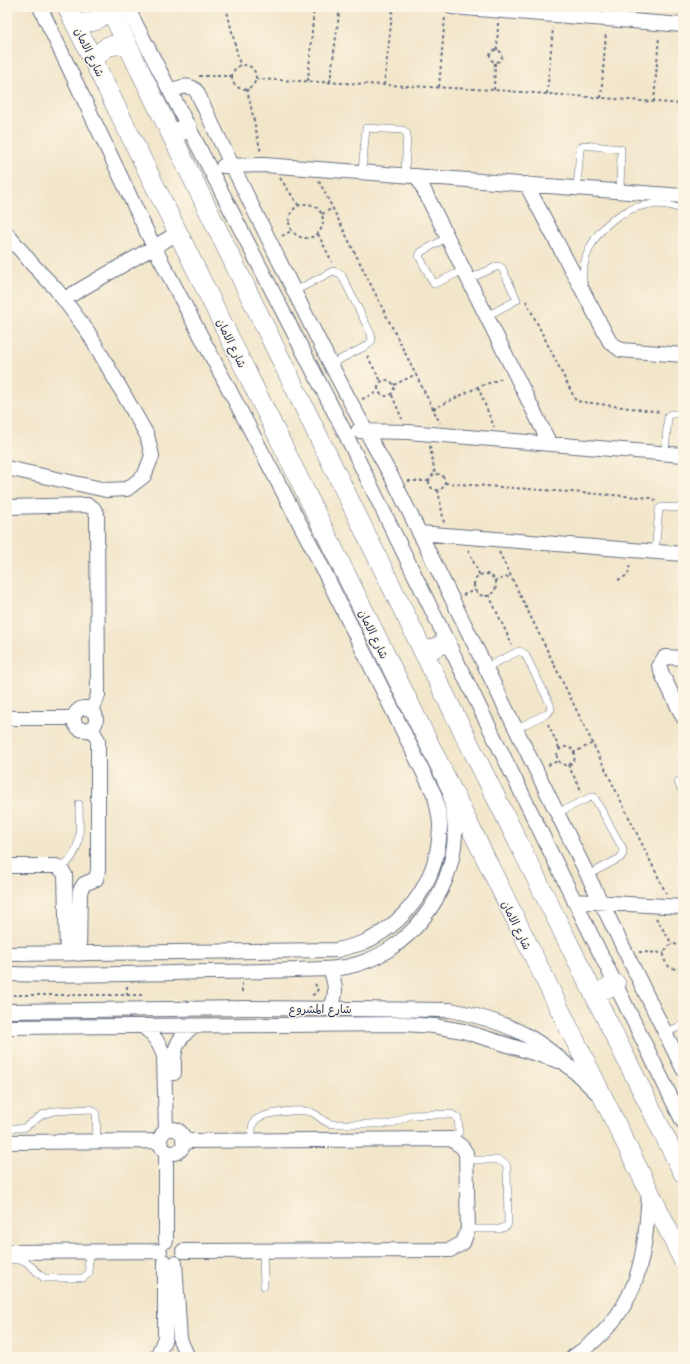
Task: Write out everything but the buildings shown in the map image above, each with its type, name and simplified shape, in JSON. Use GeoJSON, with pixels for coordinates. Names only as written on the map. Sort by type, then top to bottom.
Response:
{"type":"FeatureCollection","features":[{"type":"Feature","properties":{"kind":"street"},"geometry":{"type":"LineString","coordinates":[[7,954],[338,950],[366,941],[391,927],[412,906],[428,882],[437,854],[440,825],[435,796],[425,775],[311,545],[154,247],[40,7]]}},
{"type":"Feature","properties":{"kind":"street","name":"شارع الامان"},"geometry":{"type":"LineString","coordinates":[[67,7],[683,1260]]}},
{"type":"Feature","properties":{"kind":"street"},"geometry":{"type":"LineString","coordinates":[[76,24],[95,21],[115,8]]}},
{"type":"Feature","properties":{"kind":"street"},"geometry":{"type":"LineString","coordinates":[[115,8],[126,44],[180,131],[208,167],[344,431],[683,1122]]}},
{"type":"Feature","properties":{"kind":"street"},"geometry":{"type":"LineString","coordinates":[[115,8],[170,91],[180,131],[424,653],[683,1173]]}},
{"type":"Feature","properties":{"kind":"street"},"geometry":{"type":"LineString","coordinates":[[449,11],[499,10],[683,25]]}},
{"type":"Feature","properties":{"kind":"street"},"geometry":{"type":"LineString","coordinates":[[93,58],[108,46],[126,44]]}},
{"type":"Feature","properties":{"kind":"street"},"geometry":{"type":"LineString","coordinates":[[170,91],[188,86],[197,92],[230,165],[270,242],[293,292],[365,431],[394,480],[418,533],[558,813],[683,1069]]}},
{"type":"Feature","properties":{"kind":"street"},"geometry":{"type":"LineString","coordinates":[[208,167],[230,165],[268,165],[620,191],[661,199],[683,196]]}},
{"type":"Feature","properties":{"kind":"street"},"geometry":{"type":"LineString","coordinates":[[411,175],[467,274],[550,444]]}},
{"type":"Feature","properties":{"kind":"street"},"geometry":{"type":"LineString","coordinates":[[526,184],[610,342],[621,350],[683,355]]}},
{"type":"Feature","properties":{"kind":"street"},"geometry":{"type":"LineString","coordinates":[[64,299],[178,233]]}},
{"type":"Feature","properties":{"kind":"street"},"geometry":{"type":"LineString","coordinates":[[7,234],[64,299],[88,332],[147,435],[152,456],[144,476],[127,489],[106,490],[7,468]]}},
{"type":"Feature","properties":{"kind":"street"},"geometry":{"type":"LineString","coordinates":[[344,431],[408,432],[683,455]]}},
{"type":"Feature","properties":{"kind":"street"},"geometry":{"type":"LineString","coordinates":[[7,507],[87,505],[93,508],[97,514],[98,695],[92,710],[96,720],[91,728],[87,730],[77,727],[74,718],[75,713],[83,708],[92,710]]}},
{"type":"Feature","properties":{"kind":"street"},"geometry":{"type":"LineString","coordinates":[[418,533],[683,554]]}},
{"type":"Feature","properties":{"kind":"street"},"geometry":{"type":"LineString","coordinates":[[424,653],[447,642]]}},
{"type":"Feature","properties":{"kind":"street"},"geometry":{"type":"LineString","coordinates":[[683,658],[665,657],[659,665],[683,717]]}},
{"type":"Feature","properties":{"kind":"street"},"geometry":{"type":"LineString","coordinates":[[7,718],[74,718]]}},
{"type":"Feature","properties":{"kind":"street"},"geometry":{"type":"LineString","coordinates":[[73,954],[80,891],[84,884],[96,879],[98,870],[98,740],[91,728]]}},
{"type":"Feature","properties":{"kind":"street"},"geometry":{"type":"LineString","coordinates":[[7,974],[130,974],[244,979],[330,969],[362,962],[392,948],[419,923],[431,908],[447,877],[454,847],[455,832],[449,786]]}},
{"type":"Feature","properties":{"kind":"street"},"geometry":{"type":"LineString","coordinates":[[7,866],[56,866],[62,869],[66,882],[73,954]]}},
{"type":"Feature","properties":{"kind":"street"},"geometry":{"type":"LineString","coordinates":[[574,901],[601,901],[678,907]]}},
{"type":"Feature","properties":{"kind":"street"},"geometry":{"type":"LineString","coordinates":[[130,974],[132,953]]}},
{"type":"Feature","properties":{"kind":"street"},"geometry":{"type":"LineString","coordinates":[[330,969],[334,979],[335,990],[334,1001],[330,1008]]}},
{"type":"Feature","properties":{"kind":"street"},"geometry":{"type":"LineString","coordinates":[[594,994],[616,984]]}},
{"type":"Feature","properties":{"kind":"street"},"geometry":{"type":"LineString","coordinates":[[246,1001],[251,1025]]}},
{"type":"Feature","properties":{"kind":"street","name":"شارع المشروع"},"geometry":{"type":"LineString","coordinates":[[7,1011],[127,1009],[246,1001],[330,1008],[423,1008],[450,1010],[476,1015],[501,1023],[525,1034],[568,1064],[604,1100]]}},
{"type":"Feature","properties":{"kind":"street"},"geometry":{"type":"LineString","coordinates":[[7,1027],[404,1024],[434,1026],[463,1031],[568,1064]]}},
{"type":"Feature","properties":{"kind":"street"},"geometry":{"type":"LineString","coordinates":[[144,1026],[160,1045],[164,1056],[171,1141]]}},
{"type":"Feature","properties":{"kind":"street"},"geometry":{"type":"LineString","coordinates":[[157,1357],[165,1338],[171,1251],[173,1056],[180,1039],[193,1026]]}},
{"type":"Feature","properties":{"kind":"street"},"geometry":{"type":"LineString","coordinates":[[7,1142],[451,1139],[462,1147],[467,1160],[468,1229],[463,1243],[450,1250],[7,1252]]}},
{"type":"Feature","properties":{"kind":"street"},"geometry":{"type":"LineString","coordinates":[[573,1357],[588,1347],[611,1324],[628,1298],[640,1268],[646,1237],[649,1191]]}},
{"type":"Feature","properties":{"kind":"street"},"geometry":{"type":"LineString","coordinates":[[171,1251],[180,1340],[188,1357]]}},
{"type":"Feature","properties":{"kind":"lane"},"geometry":{"type":"LineString","coordinates":[[362,172],[366,128],[403,130],[407,134],[411,175]]}},
{"type":"Feature","properties":{"kind":"lane"},"geometry":{"type":"LineString","coordinates":[[578,188],[580,148],[584,145],[621,149],[620,191]]}},
{"type":"Feature","properties":{"kind":"lane"},"geometry":{"type":"LineString","coordinates":[[585,295],[583,278],[585,261],[591,245],[600,231],[613,219],[627,210],[644,206],[661,199],[683,210]]}},
{"type":"Feature","properties":{"kind":"lane"},"geometry":{"type":"LineString","coordinates":[[448,238],[421,252],[419,256],[434,284],[500,266],[517,297],[515,302],[487,316]]}},
{"type":"Feature","properties":{"kind":"lane"},"geometry":{"type":"LineString","coordinates":[[293,292],[332,271],[337,271],[341,274],[371,334],[372,340],[363,348],[331,364]]}},
{"type":"Feature","properties":{"kind":"lane"},"geometry":{"type":"LineString","coordinates":[[661,353],[683,348]]}},
{"type":"Feature","properties":{"kind":"lane"},"geometry":{"type":"LineString","coordinates":[[665,453],[669,414],[683,414]]}},
{"type":"Feature","properties":{"kind":"lane"},"geometry":{"type":"LineString","coordinates":[[655,552],[660,507],[683,508]]}},
{"type":"Feature","properties":{"kind":"lane"},"geometry":{"type":"LineString","coordinates":[[485,668],[516,653],[522,652],[525,654],[550,704],[551,709],[548,713],[516,729]]}},
{"type":"Feature","properties":{"kind":"lane"},"geometry":{"type":"LineString","coordinates":[[683,778],[678,782],[683,794]]}},
{"type":"Feature","properties":{"kind":"lane"},"geometry":{"type":"LineString","coordinates":[[558,813],[591,797],[597,800],[622,849],[623,854],[620,858],[588,875]]}},
{"type":"Feature","properties":{"kind":"lane"},"geometry":{"type":"LineString","coordinates":[[62,869],[71,861],[77,850],[80,838],[79,804]]}},
{"type":"Feature","properties":{"kind":"lane"},"geometry":{"type":"LineString","coordinates":[[665,1033],[683,1026]]}},
{"type":"Feature","properties":{"kind":"lane"},"geometry":{"type":"LineString","coordinates":[[7,1128],[24,1128],[29,1126],[42,1115],[54,1111],[90,1109],[96,1113],[97,1141]]}},
{"type":"Feature","properties":{"kind":"lane"},"geometry":{"type":"LineString","coordinates":[[252,1140],[254,1122],[259,1117],[266,1114],[306,1111],[316,1115],[323,1121],[332,1124],[391,1124],[410,1115],[451,1114],[458,1118],[459,1132],[451,1139]]}},
{"type":"Feature","properties":{"kind":"lane"},"geometry":{"type":"LineString","coordinates":[[467,1160],[502,1161],[507,1169],[508,1184],[507,1226],[500,1229],[468,1229]]}},
{"type":"Feature","properties":{"kind":"lane"},"geometry":{"type":"LineString","coordinates":[[263,1251],[264,1286]]}},
{"type":"Feature","properties":{"kind":"lane"},"geometry":{"type":"LineString","coordinates":[[7,1259],[25,1261],[44,1278],[83,1278],[89,1273],[88,1252]]}},
{"type":"Feature","properties":{"kind":"path"},"geometry":{"type":"LineString","coordinates":[[226,7],[240,65]]}},
{"type":"Feature","properties":{"kind":"path"},"geometry":{"type":"LineString","coordinates":[[308,81],[314,7]]}},
{"type":"Feature","properties":{"kind":"path"},"geometry":{"type":"LineString","coordinates":[[330,82],[340,7]]}},
{"type":"Feature","properties":{"kind":"path"},"geometry":{"type":"LineString","coordinates":[[384,85],[393,7]]}},
{"type":"Feature","properties":{"kind":"path"},"geometry":{"type":"LineString","coordinates":[[497,50],[499,10]]}},
{"type":"Feature","properties":{"kind":"path"},"geometry":{"type":"LineString","coordinates":[[439,87],[449,11]]}},
{"type":"Feature","properties":{"kind":"path"},"geometry":{"type":"LineString","coordinates":[[547,94],[554,15]]}},
{"type":"Feature","properties":{"kind":"path"},"geometry":{"type":"LineString","coordinates":[[601,98],[607,19]]}},
{"type":"Feature","properties":{"kind":"path"},"geometry":{"type":"LineString","coordinates":[[654,102],[660,23]]}},
{"type":"Feature","properties":{"kind":"path"},"geometry":{"type":"LineString","coordinates":[[495,62],[490,59],[490,56],[493,50],[497,50]]}},
{"type":"Feature","properties":{"kind":"path"},"geometry":{"type":"LineString","coordinates":[[495,62],[498,62],[502,57],[502,54],[497,50]]}},
{"type":"Feature","properties":{"kind":"path"},"geometry":{"type":"LineString","coordinates":[[494,90],[495,62]]}},
{"type":"Feature","properties":{"kind":"path"},"geometry":{"type":"LineString","coordinates":[[240,65],[250,66],[256,74],[256,79],[255,83],[247,89],[238,88],[234,85],[231,76],[240,65]]}},
{"type":"Feature","properties":{"kind":"path"},"geometry":{"type":"LineString","coordinates":[[193,88],[194,80],[199,76],[231,76]]}},
{"type":"Feature","properties":{"kind":"path"},"geometry":{"type":"LineString","coordinates":[[256,79],[494,90],[683,104]]}},
{"type":"Feature","properties":{"kind":"path"},"geometry":{"type":"LineString","coordinates":[[247,89],[268,165],[299,206]]}},
{"type":"Feature","properties":{"kind":"path"},"geometry":{"type":"LineString","coordinates":[[312,168],[334,208],[446,435]]}},
{"type":"Feature","properties":{"kind":"path"},"geometry":{"type":"LineString","coordinates":[[304,204],[314,206],[322,214],[323,225],[318,234],[307,239],[301,238],[291,231],[289,219],[294,209],[299,206],[304,204]]}},
{"type":"Feature","properties":{"kind":"path"},"geometry":{"type":"LineString","coordinates":[[322,214],[334,208]]}},
{"type":"Feature","properties":{"kind":"path"},"geometry":{"type":"LineString","coordinates":[[318,234],[337,271]]}},
{"type":"Feature","properties":{"kind":"path"},"geometry":{"type":"LineString","coordinates":[[517,297],[522,297],[526,301],[576,401],[666,412],[669,414]]}},
{"type":"Feature","properties":{"kind":"path"},"geometry":{"type":"LineString","coordinates":[[363,348],[381,381],[379,384],[379,392]]}},
{"type":"Feature","properties":{"kind":"path"},"geometry":{"type":"LineString","coordinates":[[394,384],[416,374]]}},
{"type":"Feature","properties":{"kind":"path"},"geometry":{"type":"LineString","coordinates":[[433,409],[478,387],[516,374]]}},
{"type":"Feature","properties":{"kind":"path"},"geometry":{"type":"LineString","coordinates":[[381,381],[388,380],[394,384]]}},
{"type":"Feature","properties":{"kind":"path"},"geometry":{"type":"LineString","coordinates":[[394,384],[394,392],[392,395],[408,432]]}},
{"type":"Feature","properties":{"kind":"path"},"geometry":{"type":"LineString","coordinates":[[478,387],[500,440]]}},
{"type":"Feature","properties":{"kind":"path"},"geometry":{"type":"LineString","coordinates":[[352,404],[379,392]]}},
{"type":"Feature","properties":{"kind":"path"},"geometry":{"type":"LineString","coordinates":[[379,392],[384,396],[392,395]]}},
{"type":"Feature","properties":{"kind":"path"},"geometry":{"type":"LineString","coordinates":[[427,434],[436,474]]}},
{"type":"Feature","properties":{"kind":"path"},"geometry":{"type":"LineString","coordinates":[[428,482],[432,475],[436,474],[442,476],[445,483]]}},
{"type":"Feature","properties":{"kind":"path"},"geometry":{"type":"LineString","coordinates":[[394,480],[428,482]]}},
{"type":"Feature","properties":{"kind":"path"},"geometry":{"type":"LineString","coordinates":[[428,482],[431,488],[438,490],[444,486],[445,483]]}},
{"type":"Feature","properties":{"kind":"path"},"geometry":{"type":"LineString","coordinates":[[445,483],[653,498],[658,502],[660,507]]}},
{"type":"Feature","properties":{"kind":"path"},"geometry":{"type":"LineString","coordinates":[[438,490],[447,535]]}},
{"type":"Feature","properties":{"kind":"path"},"geometry":{"type":"LineString","coordinates":[[461,536],[480,576]]}},
{"type":"Feature","properties":{"kind":"path"},"geometry":{"type":"LineString","coordinates":[[492,539],[593,743],[678,907]]}},
{"type":"Feature","properties":{"kind":"path"},"geometry":{"type":"LineString","coordinates":[[618,580],[626,578],[630,572],[629,550]]}},
{"type":"Feature","properties":{"kind":"path"},"geometry":{"type":"LineString","coordinates":[[488,575],[494,581],[495,589],[489,595],[481,595],[475,590],[475,582],[480,576],[488,575]]}},
{"type":"Feature","properties":{"kind":"path"},"geometry":{"type":"LineString","coordinates":[[494,581],[511,576]]}},
{"type":"Feature","properties":{"kind":"path"},"geometry":{"type":"LineString","coordinates":[[489,595],[516,653]]}},
{"type":"Feature","properties":{"kind":"path"},"geometry":{"type":"LineString","coordinates":[[548,713],[546,720],[560,750],[558,753],[558,760],[561,764],[568,765],[574,760],[573,752],[567,748],[560,750]]}},
{"type":"Feature","properties":{"kind":"path"},"geometry":{"type":"LineString","coordinates":[[573,752],[593,743]]}},
{"type":"Feature","properties":{"kind":"path"},"geometry":{"type":"LineString","coordinates":[[568,765],[579,788],[591,797]]}},
{"type":"Feature","properties":{"kind":"path"},"geometry":{"type":"LineString","coordinates":[[647,904],[672,944]]}},
{"type":"Feature","properties":{"kind":"path"},"geometry":{"type":"LineString","coordinates":[[683,945],[672,944],[665,949],[664,953],[665,962],[668,966],[676,969],[683,967]]}},
{"type":"Feature","properties":{"kind":"path"},"geometry":{"type":"LineString","coordinates":[[625,951],[664,953]]}},
{"type":"Feature","properties":{"kind":"path"},"geometry":{"type":"LineString","coordinates":[[127,1009],[130,974]]}},
{"type":"Feature","properties":{"kind":"path"},"geometry":{"type":"LineString","coordinates":[[31,1010],[32,975]]}},
{"type":"Feature","properties":{"kind":"path"},"geometry":{"type":"LineString","coordinates":[[244,979],[246,1001]]}},
{"type":"Feature","properties":{"kind":"path"},"geometry":{"type":"LineString","coordinates":[[310,995],[315,994],[318,989],[316,984],[311,982]]}},
{"type":"Feature","properties":{"kind":"path"},"geometry":{"type":"LineString","coordinates":[[7,995],[150,995]]}},
{"type":"Feature","properties":{"kind":"path"},"geometry":{"type":"LineString","coordinates":[[234,995],[246,1001]]}}]}
